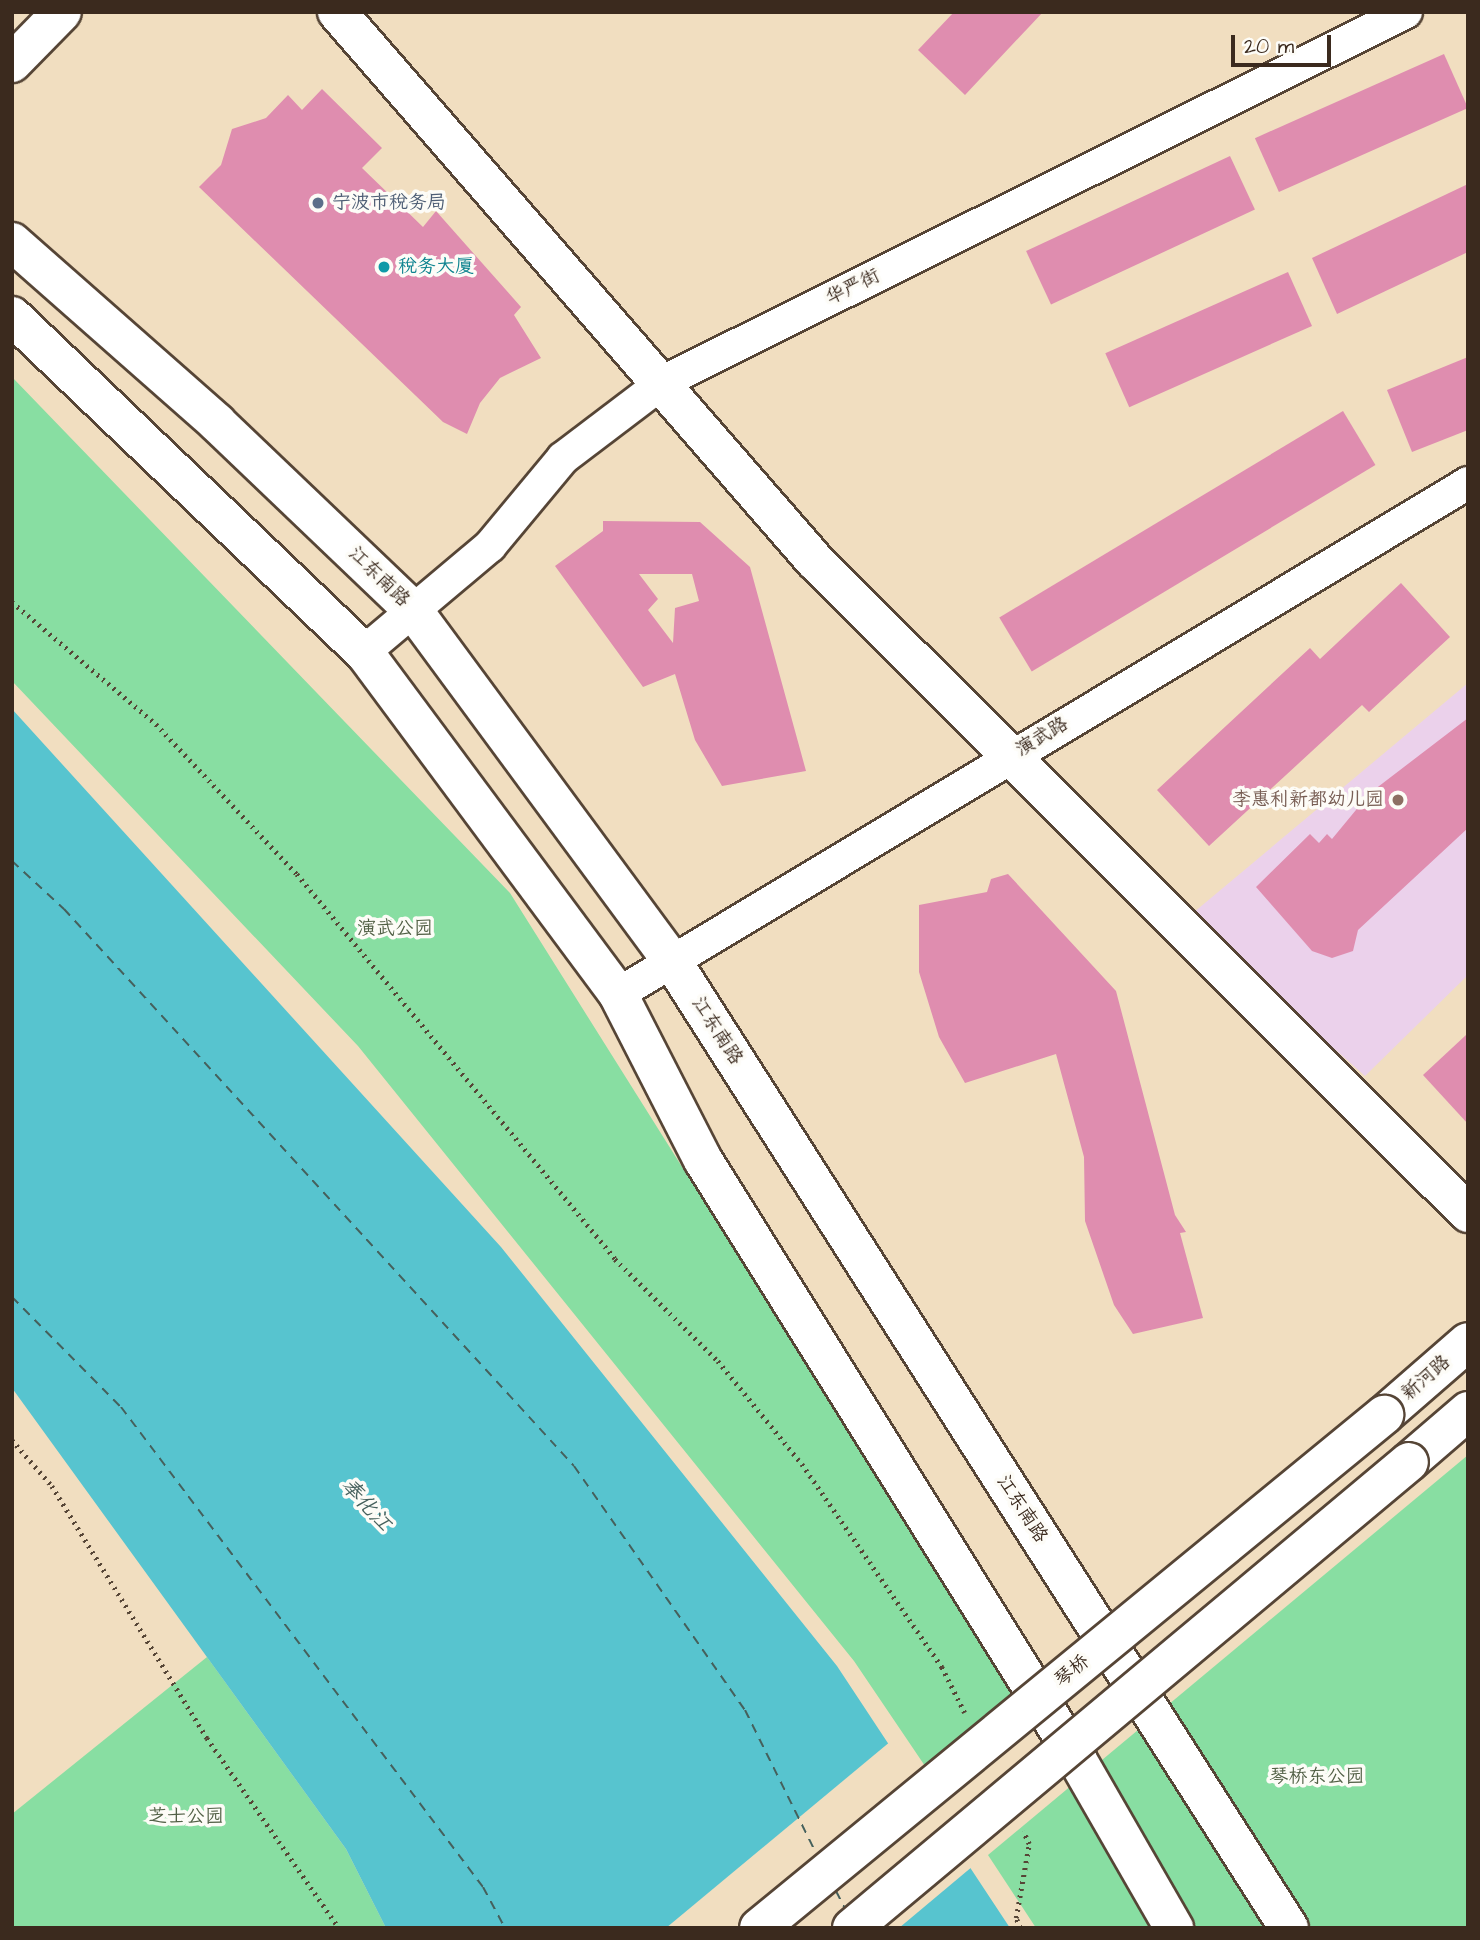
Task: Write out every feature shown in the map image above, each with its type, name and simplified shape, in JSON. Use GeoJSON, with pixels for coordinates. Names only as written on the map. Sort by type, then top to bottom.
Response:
{"type":"FeatureCollection","features":[{"type":"Feature","properties":{"kind":"main road"},"geometry":{"type":"LineString","coordinates":[[12,63],[62,12]]}},
{"type":"Feature","properties":{"kind":"main road"},"geometry":{"type":"LineString","coordinates":[[337,12],[663,382],[814,560],[1468,1213]]}},
{"type":"Feature","properties":{"kind":"main road","name":"江东南路"},"geometry":{"type":"LineString","coordinates":[[12,242],[217,423],[413,610],[672,961],[1289,1928]]}},
{"type":"Feature","properties":{"kind":"main road"},"geometry":{"type":"LineString","coordinates":[[12,316],[364,652],[618,994],[703,1160],[1078,1761],[1174,1928]]}},
{"type":"Feature","properties":{"kind":"main road","name":"新河路"},"geometry":{"type":"LineString","coordinates":[[1384,1415],[1468,1342]]}},
{"type":"Feature","properties":{"kind":"main road"},"geometry":{"type":"LineString","coordinates":[[852,1928],[1468,1411]]}},
{"type":"Feature","properties":{"kind":"main road","name":"琴桥"},"geometry":{"type":"LineString","coordinates":[[760,1928],[1384,1415]]}},
{"type":"Feature","properties":{"kind":"street","name":"华严街"},"geometry":{"type":"LineString","coordinates":[[364,652],[490,546],[564,458],[663,382],[1406,12]]}},
{"type":"Feature","properties":{"kind":"street","name":"演武路"},"geometry":{"type":"LineString","coordinates":[[618,994],[1468,483]]}},
{"type":"Feature","properties":{"kind":"path"},"geometry":{"type":"LineString","coordinates":[[12,602],[156,724],[297,874],[615,1259],[718,1360],[802,1464],[942,1667],[971,1726]]}},
{"type":"Feature","properties":{"kind":"path"},"geometry":{"type":"LineString","coordinates":[[12,1440],[52,1486],[207,1738],[339,1928]]}},
{"type":"Feature","properties":{"kind":"path"},"geometry":{"type":"LineString","coordinates":[[1018,1821],[1029,1844],[1016,1917],[1020,1928]]}},
{"type":"Feature","properties":{"kind":"shaded area","name":"李惠利新都幼儿园"},"geometry":{"type":"Polygon","coordinates":[[[1468,683],[1468,975],[1365,1076],[1187,918],[1468,683]]]}},
{"type":"Feature","properties":{"kind":"green space","name":"演武公园"},"geometry":{"type":"Polygon","coordinates":[[[12,377],[510,893],[1015,1697],[925,1766],[854,1661],[358,1046],[12,681],[12,377]]]}},
{"type":"Feature","properties":{"kind":"green space","name":"琴桥东公园"},"geometry":{"type":"Polygon","coordinates":[[[1468,1455],[1468,1928],[1036,1928],[988,1855],[1468,1455]]]}},
{"type":"Feature","properties":{"kind":"green space","name":"芝士公园"},"geometry":{"type":"Polygon","coordinates":[[[207,1657],[346,1849],[386,1928],[12,1928],[12,1814],[207,1657]]]}},
{"type":"Feature","properties":{"kind":"water","name":"奉化江"},"geometry":{"type":"Polygon","coordinates":[[[12,709],[501,1247],[837,1666],[1010,1928],[386,1928],[346,1849],[12,1388],[12,709]]]}},
{"type":"Feature","properties":{"kind":"pier"},"geometry":{"type":"Polygon","coordinates":[[[891,1741],[973,1866],[899,1928],[666,1928],[891,1741]]]}},
{"type":"Feature","properties":{"kind":"building"},"geometry":{"type":"Polygon","coordinates":[[[954,12],[1043,12],[965,95],[918,50],[954,12]]]}},
{"type":"Feature","properties":{"kind":"building"},"geometry":{"type":"Polygon","coordinates":[[[1444,54],[1468,108],[1279,192],[1255,138],[1444,54]]]}},
{"type":"Feature","properties":{"kind":"building","name":"税务大厦"},"geometry":{"type":"Polygon","coordinates":[[[322,89],[382,148],[362,168],[423,227],[436,211],[521,307],[514,315],[541,358],[500,378],[480,403],[467,434],[443,422],[199,187],[221,165],[232,129],[266,118],[288,95],[302,110],[322,89]]]}},
{"type":"Feature","properties":{"kind":"building"},"geometry":{"type":"Polygon","coordinates":[[[1230,156],[1255,209],[1051,305],[1026,251],[1230,156]]]}},
{"type":"Feature","properties":{"kind":"building"},"geometry":{"type":"Polygon","coordinates":[[[1468,184],[1468,252],[1337,314],[1312,258],[1468,184]]]}},
{"type":"Feature","properties":{"kind":"building"},"geometry":{"type":"Polygon","coordinates":[[[1288,272],[1312,326],[1129,407],[1105,353],[1288,272]]]}},
{"type":"Feature","properties":{"kind":"building"},"geometry":{"type":"Polygon","coordinates":[[[1468,357],[1468,430],[1412,452],[1387,390],[1468,357]]]}},
{"type":"Feature","properties":{"kind":"building"},"geometry":{"type":"Polygon","coordinates":[[[1343,411],[1375,465],[1032,672],[999,618],[1343,411]]]}},
{"type":"Feature","properties":{"kind":"building"},"geometry":{"type":"Polygon","coordinates":[[[603,521],[700,522],[750,567],[806,771],[722,786],[695,740],[675,674],[643,687],[555,566],[603,531],[603,521]],[[639,574],[658,599],[648,610],[673,643],[675,608],[699,601],[692,574],[639,574]]]}},
{"type":"Feature","properties":{"kind":"building"},"geometry":{"type":"Polygon","coordinates":[[[1401,583],[1450,637],[1369,712],[1362,705],[1209,846],[1157,790],[1310,648],[1320,659],[1401,583]]]}},
{"type":"Feature","properties":{"kind":"building"},"geometry":{"type":"Polygon","coordinates":[[[1468,718],[1468,828],[1358,930],[1353,951],[1332,958],[1312,951],[1256,887],[1310,834],[1319,843],[1327,834],[1332,839],[1370,793],[1468,718]]]}},
{"type":"Feature","properties":{"kind":"building"},"geometry":{"type":"Polygon","coordinates":[[[1008,874],[1116,991],[1175,1215],[1186,1232],[1180,1233],[1203,1318],[1133,1334],[1114,1305],[1085,1221],[1084,1157],[1056,1054],[965,1083],[939,1037],[919,972],[919,905],[987,892],[991,879],[1008,874]]]}},
{"type":"Feature","properties":{"kind":"building"},"geometry":{"type":"Polygon","coordinates":[[[1466,1035],[1468,1037],[1468,1124],[1423,1075],[1466,1035]]]}},
{"type":"Feature","properties":{"kind":"ferry route"},"geometry":{"type":"LineString","coordinates":[[12,861],[64,909],[574,1466],[745,1710],[817,1855]]}},
{"type":"Feature","properties":{"kind":"ferry route"},"geometry":{"type":"LineString","coordinates":[[12,1297],[121,1407],[483,1887],[505,1928]]}},
{"type":"Feature","properties":{"kind":"ferry route"},"geometry":{"type":"LineString","coordinates":[[836,1891],[846,1911]]}},
{"type":"Feature","properties":{"kind":"place","name":"宁波市税务局"},"geometry":{"type":"Point","coordinates":[318,203]}},
{"type":"Feature","properties":{"kind":"place","name":"税务大厦"},"geometry":{"type":"Point","coordinates":[384,267]}},
{"type":"Feature","properties":{"kind":"place","name":"李惠利新都幼儿园"},"geometry":{"type":"Point","coordinates":[1398,800]}}]}
